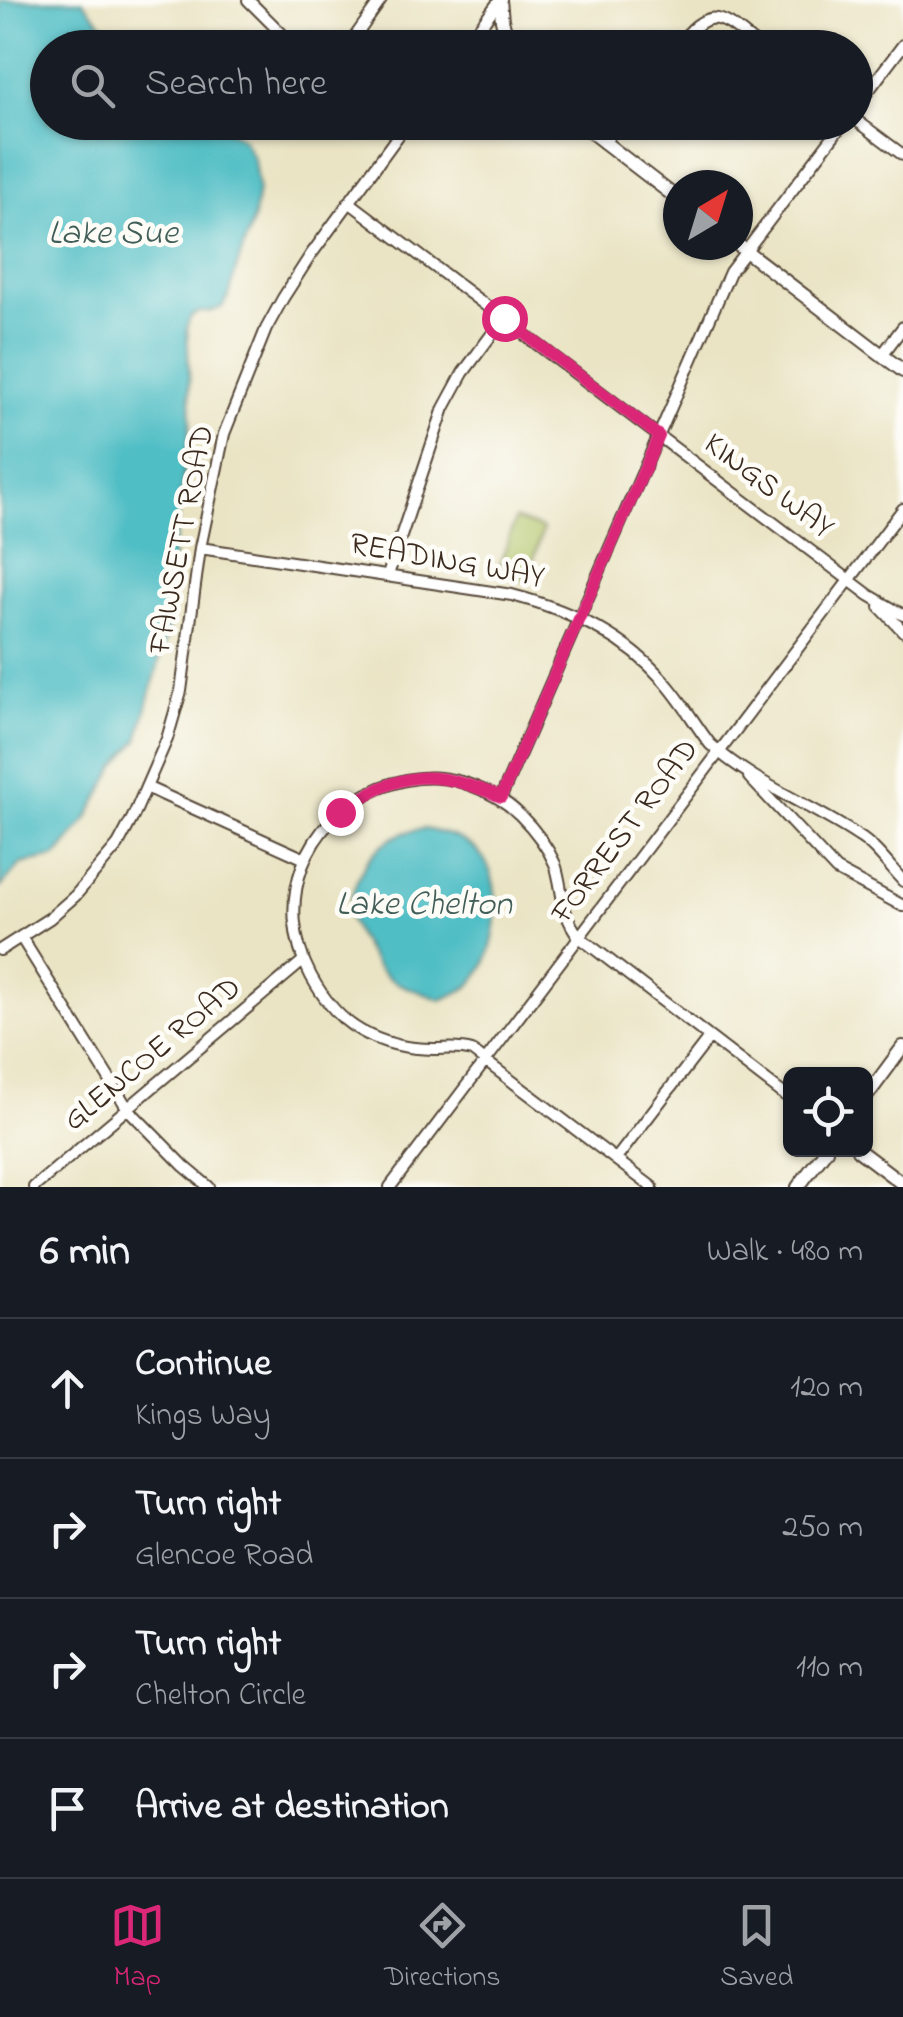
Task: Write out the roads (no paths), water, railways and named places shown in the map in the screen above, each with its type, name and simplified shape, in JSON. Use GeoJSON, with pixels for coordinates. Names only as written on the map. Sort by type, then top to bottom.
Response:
{"type":"FeatureCollection","features":[{"type":"Feature","properties":{"kind":"street"},"geometry":{"type":"LineString","coordinates":[[248,0],[278,30]]}},
{"type":"Feature","properties":{"kind":"street"},"geometry":{"type":"LineString","coordinates":[[359,30],[381,0]]}},
{"type":"Feature","properties":{"kind":"street"},"geometry":{"type":"LineString","coordinates":[[478,30],[500,0]]}},
{"type":"Feature","properties":{"kind":"street"},"geometry":{"type":"LineString","coordinates":[[500,0],[505,30]]}},
{"type":"Feature","properties":{"kind":"street"},"geometry":{"type":"LineString","coordinates":[[689,30],[719,18],[738,30]]}},
{"type":"Feature","properties":{"kind":"street"},"geometry":{"type":"LineString","coordinates":[[873,84],[903,44]]}},
{"type":"Feature","properties":{"kind":"street"},"geometry":{"type":"LineString","coordinates":[[873,133],[903,156]]}},
{"type":"Feature","properties":{"kind":"street","name":"FAWSETT ROAD"},"geometry":{"type":"LineString","coordinates":[[0,950],[50,918],[97,873],[118,845],[166,739],[181,691],[200,548],[224,434],[266,329],[283,298],[395,140]]}},
{"type":"Feature","properties":{"kind":"street"},"geometry":{"type":"LineString","coordinates":[[600,140],[663,188]]}},
{"type":"Feature","properties":{"kind":"street"},"geometry":{"type":"LineString","coordinates":[[753,234],[829,140]]}},
{"type":"Feature","properties":{"kind":"street","name":"KINGS WAY"},"geometry":{"type":"LineString","coordinates":[[349,202],[849,579],[903,631]]}},
{"type":"Feature","properties":{"kind":"street"},"geometry":{"type":"LineString","coordinates":[[753,256],[903,372]]}},
{"type":"Feature","properties":{"kind":"street"},"geometry":{"type":"LineString","coordinates":[[501,797],[736,260]]}},
{"type":"Feature","properties":{"kind":"street"},"geometry":{"type":"LineString","coordinates":[[388,575],[444,408],[463,373],[504,318]]}},
{"type":"Feature","properties":{"kind":"street"},"geometry":{"type":"LineString","coordinates":[[882,355],[903,327]]}},
{"type":"Feature","properties":{"kind":"street","name":"FORREST ROAD"},"geometry":{"type":"LineString","coordinates":[[390,1187],[903,508]]}},
{"type":"Feature","properties":{"kind":"street","name":"READING WAY"},"geometry":{"type":"LineString","coordinates":[[200,548],[512,595],[580,618],[616,639],[664,680],[719,752],[741,769],[863,838],[903,880]]}},
{"type":"Feature","properties":{"kind":"street","name":"KINGS WAY"},"geometry":{"type":"LineString","coordinates":[[869,595],[903,615]]}},
{"type":"Feature","properties":{"kind":"street","name":"READING WAY"},"geometry":{"type":"LineString","coordinates":[[741,769],[836,870],[903,906]]}},
{"type":"Feature","properties":{"kind":"street"},"geometry":{"type":"LineString","coordinates":[[652,1187],[472,1050],[388,1044],[339,1015],[303,960],[294,911],[296,886],[305,859],[320,832],[340,812],[365,794],[422,777],[446,778],[501,797],[543,842],[555,865],[566,915],[578,936],[783,1094]]}},
{"type":"Feature","properties":{"kind":"street"},"geometry":{"type":"LineString","coordinates":[[146,787],[305,859]]}},
{"type":"Feature","properties":{"kind":"street"},"geometry":{"type":"LineString","coordinates":[[20,937],[128,1109],[209,1187]]}},
{"type":"Feature","properties":{"kind":"street","name":"GLENCOE ROAD"},"geometry":{"type":"LineString","coordinates":[[34,1187],[303,960]]}},
{"type":"Feature","properties":{"kind":"street"},"geometry":{"type":"LineString","coordinates":[[616,1160],[709,1038]]}},
{"type":"Feature","properties":{"kind":"street"},"geometry":{"type":"LineString","coordinates":[[873,1088],[903,1047]]}},
{"type":"Feature","properties":{"kind":"street"},"geometry":{"type":"LineString","coordinates":[[798,1187],[821,1157]]}},
{"type":"Feature","properties":{"kind":"street"},"geometry":{"type":"LineString","coordinates":[[867,1157],[903,1184]]}},
{"type":"Feature","properties":{"kind":"water","name":"Lake Sue"},"geometry":{"type":"Polygon","coordinates":[[[0,0],[82,0],[109,30],[30,30],[30,140],[244,140],[254,160],[258,188],[254,217],[230,293],[222,307],[191,316],[187,325],[191,420],[168,589],[171,617],[138,740],[116,766],[87,819],[56,857],[21,864],[0,888],[0,0]]]}},
{"type":"Feature","properties":{"kind":"water","name":"Lake Chelton"},"geometry":{"type":"Polygon","coordinates":[[[425,829],[476,849],[489,868],[496,903],[493,941],[479,974],[469,986],[441,1000],[403,986],[384,974],[363,945],[349,914],[356,883],[374,853],[391,839],[425,829]]]}}]}
